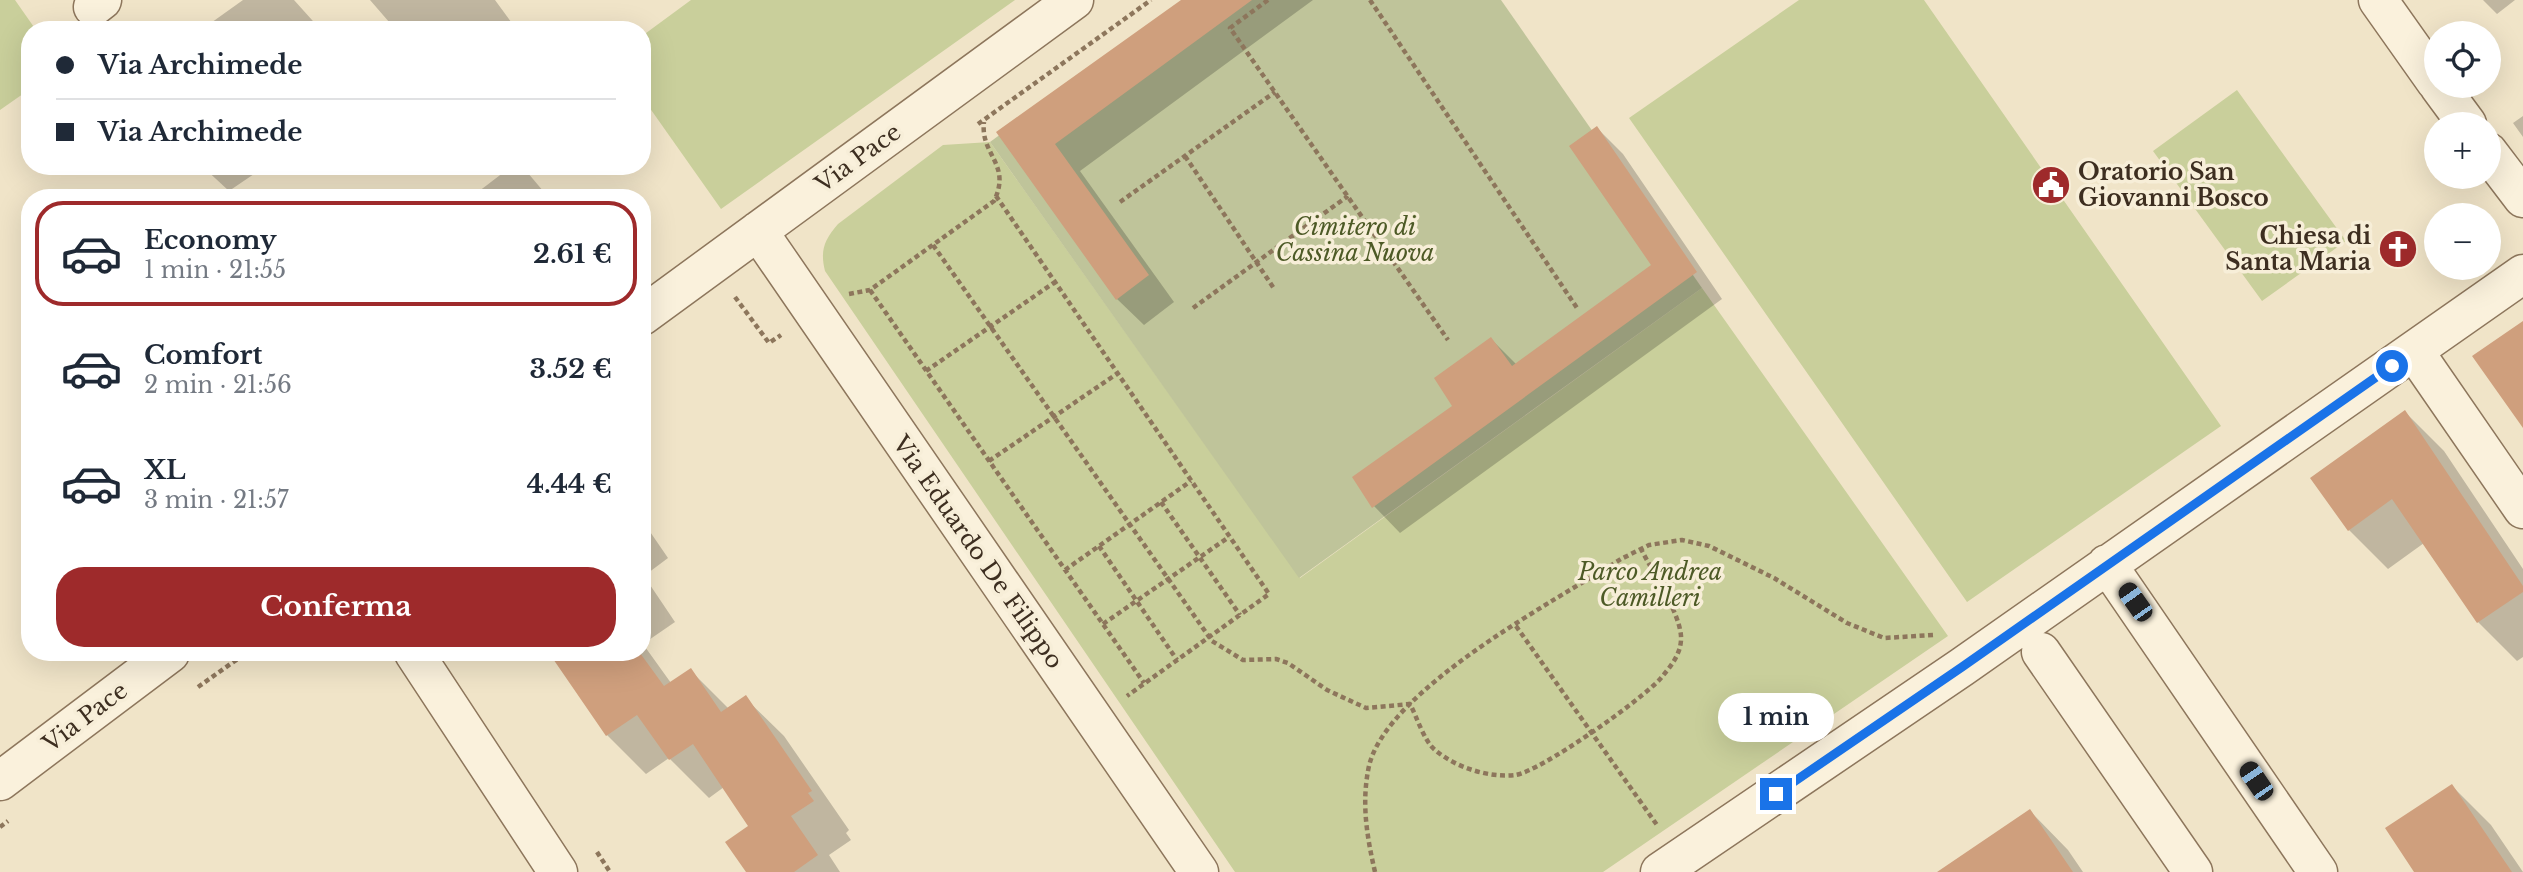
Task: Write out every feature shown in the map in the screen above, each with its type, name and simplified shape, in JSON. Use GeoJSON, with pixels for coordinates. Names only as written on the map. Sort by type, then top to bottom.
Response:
{"type":"FeatureCollection","features":[{"type":"Feature","properties":{"kind":"street","name":"Via Pace"},"geometry":{"type":"LineString","coordinates":[[651,309],[1074,0]]}},
{"type":"Feature","properties":{"kind":"street"},"geometry":{"type":"LineString","coordinates":[[2378,0],[2424,65]]}},
{"type":"Feature","properties":{"kind":"street"},"geometry":{"type":"LineString","coordinates":[[2448,98],[2459,112]]}},
{"type":"Feature","properties":{"kind":"street"},"geometry":{"type":"LineString","coordinates":[[2501,169],[2523,198]]}},
{"type":"Feature","properties":{"kind":"street","name":"Via Eduardo De Filippo"},"geometry":{"type":"LineString","coordinates":[[758,231],[1199,872]]}},
{"type":"Feature","properties":{"kind":"street"},"geometry":{"type":"LineString","coordinates":[[1662,854],[1953,674],[2523,274]]}},
{"type":"Feature","properties":{"kind":"street"},"geometry":{"type":"LineString","coordinates":[[2414,351],[2523,509]]}},
{"type":"Feature","properties":{"kind":"street"},"geometry":{"type":"LineString","coordinates":[[2107,564],[2318,872]]}},
{"type":"Feature","properties":{"kind":"street"},"geometry":{"type":"LineString","coordinates":[[2041,652],[2193,872]]}},
{"type":"Feature","properties":{"kind":"street","name":"Via Pace"},"geometry":{"type":"LineString","coordinates":[[0,781],[159,661]]}},
{"type":"Feature","properties":{"kind":"street"},"geometry":{"type":"LineString","coordinates":[[419,661],[558,872]]}},
{"type":"Feature","properties":{"kind":"path"},"geometry":{"type":"LineString","coordinates":[[975,125],[984,122],[1151,0]]}},
{"type":"Feature","properties":{"kind":"path"},"geometry":{"type":"LineString","coordinates":[[1268,0],[1230,28],[1448,340]]}},
{"type":"Feature","properties":{"kind":"path"},"geometry":{"type":"LineString","coordinates":[[1370,0],[1577,308]]}},
{"type":"Feature","properties":{"kind":"path"},"geometry":{"type":"LineString","coordinates":[[1120,202],[1275,92]]}},
{"type":"Feature","properties":{"kind":"path"},"geometry":{"type":"LineString","coordinates":[[838,295],[870,290],[996,196],[1001,174],[983,136],[984,122]]}},
{"type":"Feature","properties":{"kind":"path"},"geometry":{"type":"LineString","coordinates":[[1185,156],[1275,290]]}},
{"type":"Feature","properties":{"kind":"path"},"geometry":{"type":"LineString","coordinates":[[996,196],[1269,594],[1123,699]]}},
{"type":"Feature","properties":{"kind":"path"},"geometry":{"type":"LineString","coordinates":[[1194,309],[1348,196]]}},
{"type":"Feature","properties":{"kind":"path"},"geometry":{"type":"LineString","coordinates":[[933,245],[1209,637],[1243,660],[1276,659],[1288,663],[1327,690],[1366,708],[1410,704]]}},
{"type":"Feature","properties":{"kind":"path"},"geometry":{"type":"LineString","coordinates":[[926,372],[1055,282]]}},
{"type":"Feature","properties":{"kind":"path"},"geometry":{"type":"LineString","coordinates":[[870,290],[1144,683]]}},
{"type":"Feature","properties":{"kind":"path"},"geometry":{"type":"LineString","coordinates":[[724,303],[734,296],[769,343],[789,329]]}},
{"type":"Feature","properties":{"kind":"path"},"geometry":{"type":"LineString","coordinates":[[989,461],[1118,373]]}},
{"type":"Feature","properties":{"kind":"path"},"geometry":{"type":"LineString","coordinates":[[1065,570],[1191,481]]}},
{"type":"Feature","properties":{"kind":"path"},"geometry":{"type":"LineString","coordinates":[[1161,502],[1240,615]]}},
{"type":"Feature","properties":{"kind":"path"},"geometry":{"type":"LineString","coordinates":[[1103,624],[1229,537]]}},
{"type":"Feature","properties":{"kind":"path"},"geometry":{"type":"LineString","coordinates":[[1375,872],[1365,829],[1370,765],[1393,719],[1434,681],[1516,626],[1641,549],[1682,540],[1709,546],[1773,578],[1847,622],[1884,638],[1932,634],[1940,637]]}},
{"type":"Feature","properties":{"kind":"path"},"geometry":{"type":"LineString","coordinates":[[1099,546],[1177,660]]}},
{"type":"Feature","properties":{"kind":"path"},"geometry":{"type":"LineString","coordinates":[[1410,704],[1432,748],[1454,764],[1494,775],[1516,775],[1534,768],[1591,732],[1659,681],[1677,657],[1681,636],[1641,549]]}},
{"type":"Feature","properties":{"kind":"path"},"geometry":{"type":"LineString","coordinates":[[1516,626],[1591,732],[1662,854]]}},
{"type":"Feature","properties":{"kind":"green space"},"geometry":{"type":"Polygon","coordinates":[[[0,0],[15,0],[30,21],[21,21],[21,95],[0,110],[0,0]]]}},
{"type":"Feature","properties":{"kind":"green space"},"geometry":{"type":"Polygon","coordinates":[[[691,0],[1015,0],[721,209],[651,110],[651,29],[691,0]]]}},
{"type":"Feature","properties":{"kind":"green space","name":"Cimitero di Cassina Nuova"},"geometry":{"type":"Polygon","coordinates":[[[1183,0],[1501,0],[1702,288],[1299,578],[990,142],[1183,0]]]}},
{"type":"Feature","properties":{"kind":"green space"},"geometry":{"type":"Polygon","coordinates":[[[1799,0],[1924,0],[2221,426],[1967,602],[1629,118],[1799,0]]]}},
{"type":"Feature","properties":{"kind":"green space"},"geometry":{"type":"Polygon","coordinates":[[[2237,90],[2346,241],[2262,301],[2153,151],[2237,90]]]}},
{"type":"Feature","properties":{"kind":"green space","name":"Parco Andrea Camilleri"},"geometry":{"type":"Polygon","coordinates":[[[990,142],[1300,578],[1702,288],[1948,636],[1603,872],[1235,872],[825,271],[824,246],[838,224],[943,145],[990,142]]]}},
{"type":"Feature","properties":{"kind":"building"},"geometry":{"type":"Polygon","coordinates":[[[1181,0],[1252,0],[1055,144],[1149,275],[1116,300],[996,132],[1181,0]]]}},
{"type":"Feature","properties":{"kind":"building"},"geometry":{"type":"Polygon","coordinates":[[[1597,126],[1697,272],[1372,508],[1352,477],[1452,406],[1434,378],[1491,337],[1512,366],[1651,265],[1569,146],[1597,126]]]}},
{"type":"Feature","properties":{"kind":"building"},"geometry":{"type":"Polygon","coordinates":[[[2523,321],[2523,428],[2472,356],[2523,321]]]}},
{"type":"Feature","properties":{"kind":"building"},"geometry":{"type":"Polygon","coordinates":[[[2405,410],[2523,586],[2523,592],[2477,623],[2392,499],[2348,531],[2310,478],[2405,410]]]}},
{"type":"Feature","properties":{"kind":"building"},"geometry":{"type":"Polygon","coordinates":[[[554,661],[646,661],[664,686],[691,668],[721,712],[746,695],[812,791],[808,793],[814,801],[791,816],[818,855],[794,872],[746,872],[725,842],[748,826],[693,744],[669,760],[637,715],[606,736],[554,661]]]}},
{"type":"Feature","properties":{"kind":"building"},"geometry":{"type":"Polygon","coordinates":[[[2452,784],[2512,872],[2414,872],[2385,828],[2452,784]]]}},
{"type":"Feature","properties":{"kind":"building"},"geometry":{"type":"Polygon","coordinates":[[[2030,809],[2073,872],[1937,872],[2030,809]]]}},
{"type":"Feature","properties":{"kind":"place","name":"Oratorio San Giovanni Bosco"},"geometry":{"type":"Point","coordinates":[2051,185]}},
{"type":"Feature","properties":{"kind":"place","name":"Chiesa di Santa Maria"},"geometry":{"type":"Point","coordinates":[2398,249]}},
{"type":"Feature","properties":{"kind":"route"},"geometry":{"type":"LineString","coordinates":[[1776,794],[2392,366]]}}]}
